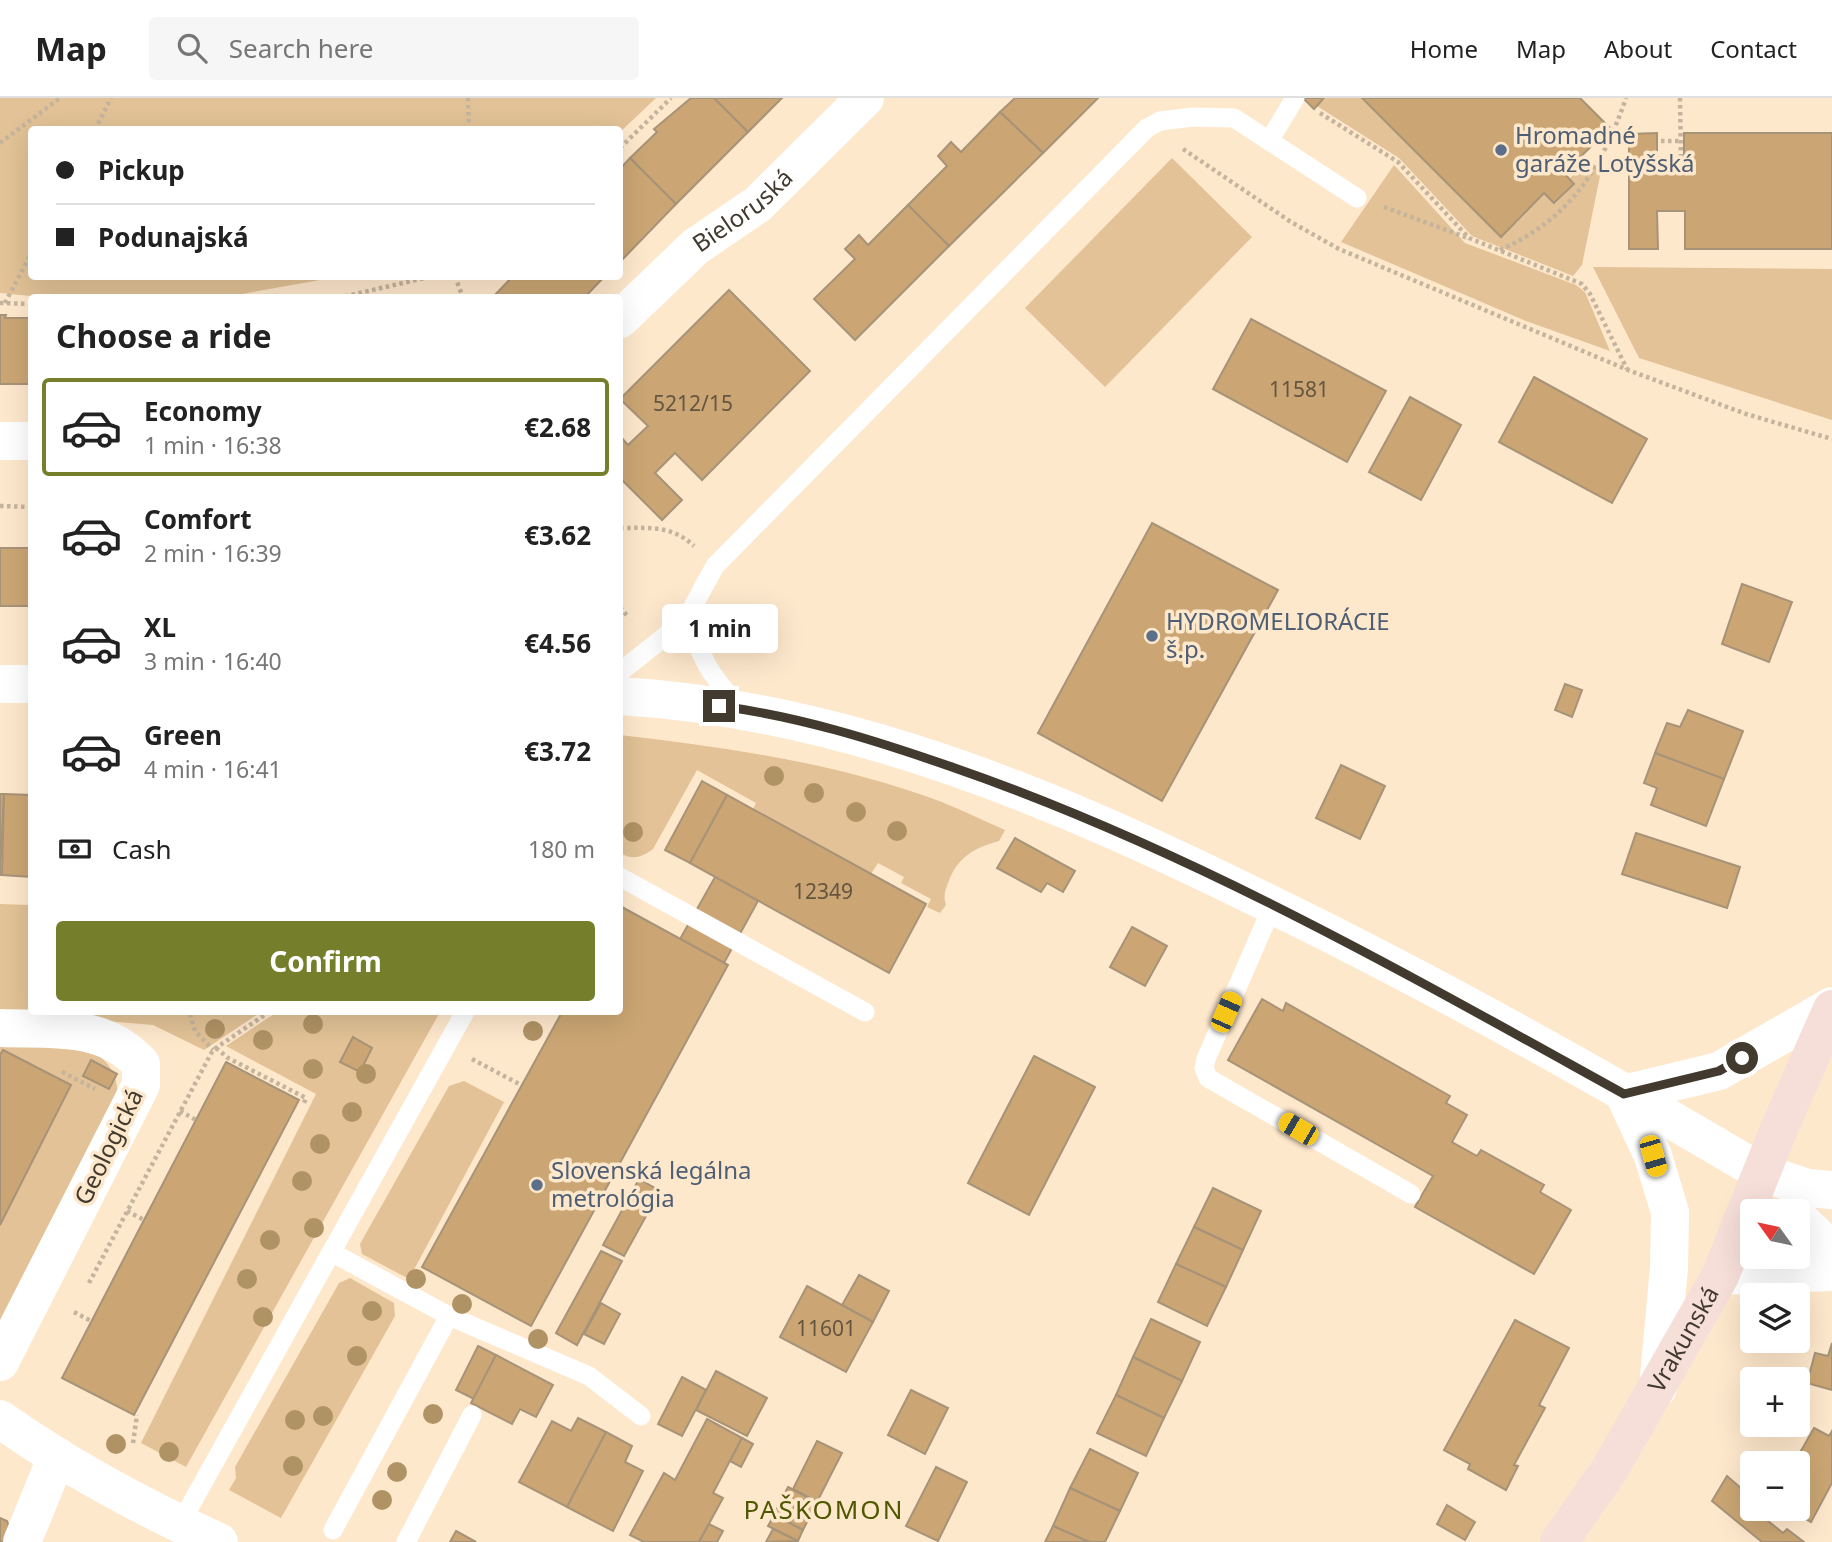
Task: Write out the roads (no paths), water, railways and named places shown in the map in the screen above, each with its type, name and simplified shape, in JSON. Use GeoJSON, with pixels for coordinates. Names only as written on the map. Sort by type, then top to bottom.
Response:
{"type":"FeatureCollection","features":[{"type":"Feature","properties":{"kind":"street","name":"Bieloruská"},"geometry":{"type":"LineString","coordinates":[[623,316],[695,247],[758,204],[865,98]]}},
{"type":"Feature","properties":{"kind":"street"},"geometry":{"type":"LineString","coordinates":[[0,441],[28,441]]}},
{"type":"Feature","properties":{"kind":"street"},"geometry":{"type":"LineString","coordinates":[[0,684],[28,684]]}},
{"type":"Feature","properties":{"kind":"street"},"geometry":{"type":"LineString","coordinates":[[623,696],[741,709],[850,733],[1043,798],[1353,944],[1762,1173],[1808,1188],[1832,1190]]}},
{"type":"Feature","properties":{"kind":"street"},"geometry":{"type":"LineString","coordinates":[[1624,1094],[1719,1071],[1832,1007]]}},
{"type":"Feature","properties":{"kind":"street","name":"Vrakunská"},"geometry":{"type":"LineString","coordinates":[[1559,1542],[1610,1469],[1720,1276],[1832,1007]]}},
{"type":"Feature","properties":{"kind":"street","name":"Geologická"},"geometry":{"type":"LineString","coordinates":[[0,1028],[83,1031],[109,1038],[128,1049],[141,1063],[141,1085],[131,1108],[0,1363]]}},
{"type":"Feature","properties":{"kind":"street"},"geometry":{"type":"LineString","coordinates":[[1624,1094],[1653,1156],[1670,1212],[1669,1268],[1658,1388]]}},
{"type":"Feature","properties":{"kind":"street"},"geometry":{"type":"LineString","coordinates":[[1762,1173],[1783,1199]]}},
{"type":"Feature","properties":{"kind":"street"},"geometry":{"type":"LineString","coordinates":[[1810,1230],[1832,1251]]}},
{"type":"Feature","properties":{"kind":"street"},"geometry":{"type":"LineString","coordinates":[[1720,1276],[1832,1272]]}},
{"type":"Feature","properties":{"kind":"street"},"geometry":{"type":"LineString","coordinates":[[0,1419],[57,1456],[180,1524],[219,1542]]}},
{"type":"Feature","properties":{"kind":"street"},"geometry":{"type":"LineString","coordinates":[[22,1542],[57,1456]]}},
{"type":"Feature","properties":{"kind":"lane"},"geometry":{"type":"LineString","coordinates":[[1269,141],[1295,98]]}},
{"type":"Feature","properties":{"kind":"lane"},"geometry":{"type":"LineString","coordinates":[[623,670],[663,638],[691,610],[715,566],[1147,128],[1160,121],[1192,117],[1234,118],[1367,200]]}},
{"type":"Feature","properties":{"kind":"lane"},"geometry":{"type":"LineString","coordinates":[[691,610],[692,633],[701,657],[712,677],[741,709]]}},
{"type":"Feature","properties":{"kind":"lane"},"geometry":{"type":"LineString","coordinates":[[623,879],[865,1012]]}},
{"type":"Feature","properties":{"kind":"lane"},"geometry":{"type":"LineString","coordinates":[[1273,905],[1203,1068],[1208,1078],[1411,1194]]}},
{"type":"Feature","properties":{"kind":"lane"},"geometry":{"type":"LineString","coordinates":[[180,1524],[463,1015]]}},
{"type":"Feature","properties":{"kind":"lane"},"geometry":{"type":"LineString","coordinates":[[331,1252],[449,1317],[589,1377],[641,1416]]}},
{"type":"Feature","properties":{"kind":"lane"},"geometry":{"type":"LineString","coordinates":[[332,1530],[449,1317]]}},
{"type":"Feature","properties":{"kind":"lane"},"geometry":{"type":"LineString","coordinates":[[406,1542],[472,1415]]}},
{"type":"Feature","properties":{"kind":"place","name":"Hromadné garáže Lotyšská"},"geometry":{"type":"Point","coordinates":[1501,150]}},
{"type":"Feature","properties":{"kind":"place","name":"HYDROMELIORÁCIE š.p."},"geometry":{"type":"Point","coordinates":[1152,636]}},
{"type":"Feature","properties":{"kind":"place","name":"Slovenská legálna metrológia"},"geometry":{"type":"Point","coordinates":[537,1185]}},
{"type":"Feature","properties":{"kind":"district","name":"PAŠKOMON"},"geometry":{"type":"Point","coordinates":[824,1510]}}]}
